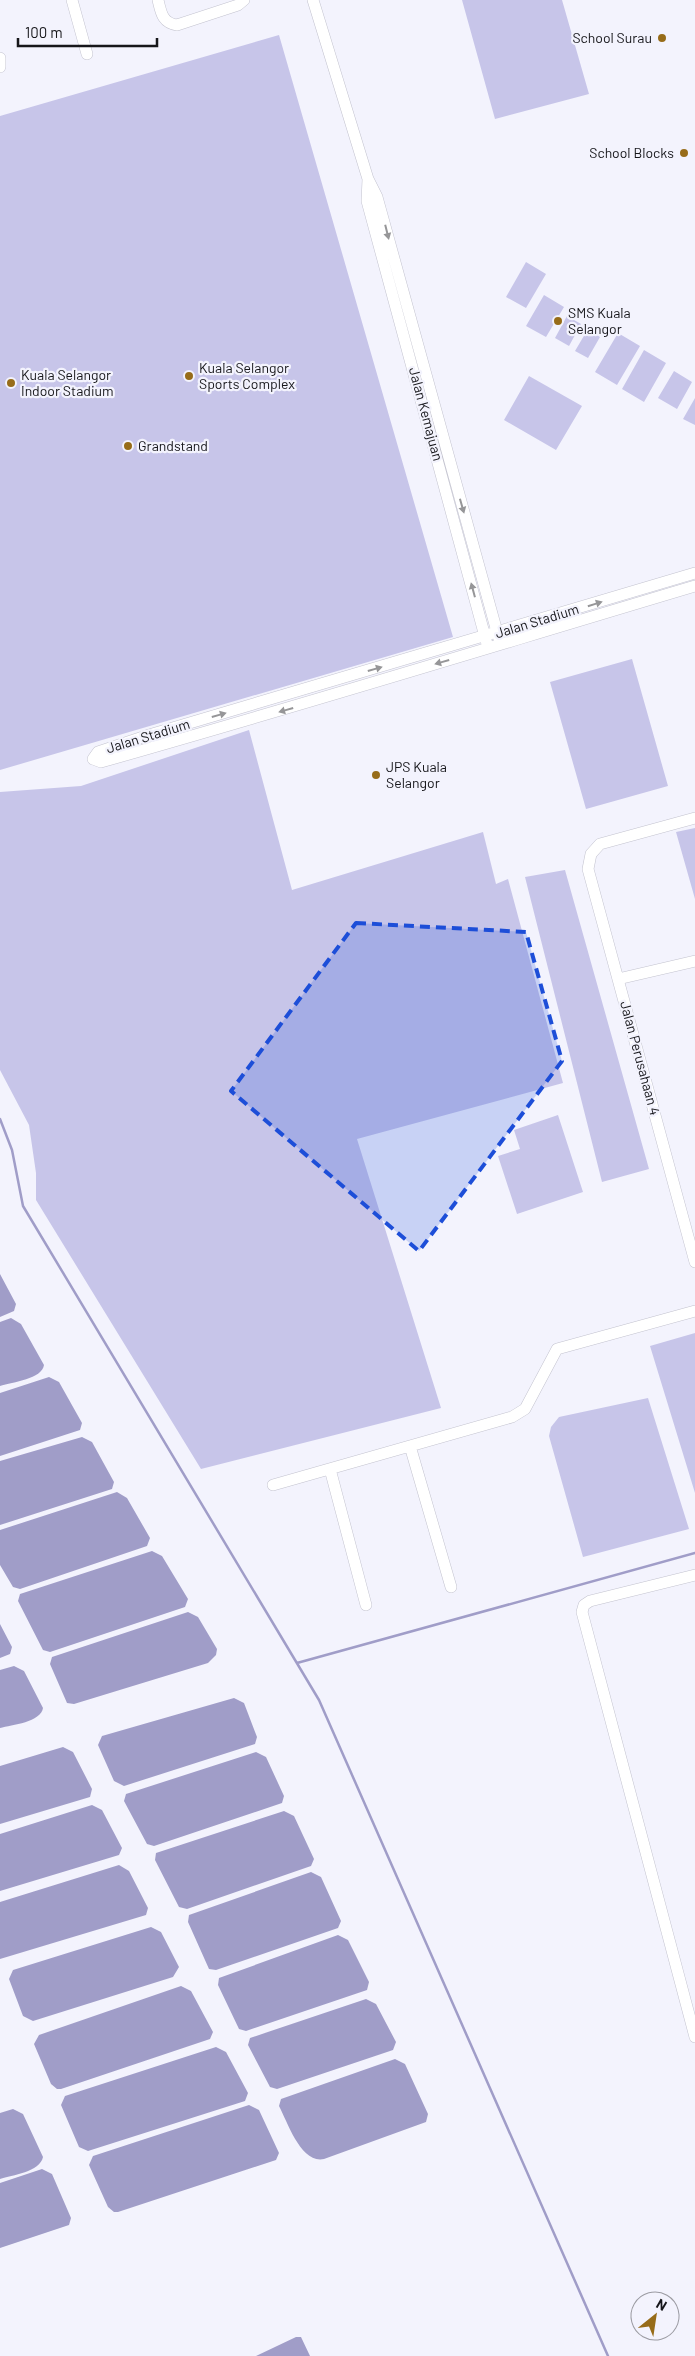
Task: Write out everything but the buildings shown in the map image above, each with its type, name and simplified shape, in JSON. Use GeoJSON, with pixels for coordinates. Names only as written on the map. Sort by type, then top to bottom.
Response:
{"type":"FeatureCollection","features":[{"type":"Feature","properties":{"kind":"street"},"geometry":{"type":"LineString","coordinates":[[72,0],[87,54]]}},
{"type":"Feature","properties":{"kind":"street"},"geometry":{"type":"LineString","coordinates":[[158,0],[163,17],[169,23],[177,24],[238,5],[244,0]]}},
{"type":"Feature","properties":{"kind":"street","name":"Jalan Kemajuan"},"geometry":{"type":"LineString","coordinates":[[313,0],[368,179],[377,197],[499,639]]}},
{"type":"Feature","properties":{"kind":"street","name":"Jalan Kemajuan"},"geometry":{"type":"LineString","coordinates":[[368,179],[367,201],[488,648]]}},
{"type":"Feature","properties":{"kind":"street","name":"Jalan Stadium"},"geometry":{"type":"LineString","coordinates":[[695,573],[499,639],[488,648],[293,708],[101,762],[93,759],[98,752],[148,735],[485,637],[499,639],[695,586]]}},
{"type":"Feature","properties":{"kind":"street","name":"Jalan Perusahaan 4"},"geometry":{"type":"LineString","coordinates":[[695,818],[600,844],[592,854],[588,869],[695,1262]]}},
{"type":"Feature","properties":{"kind":"street"},"geometry":{"type":"LineString","coordinates":[[618,979],[695,961]]}},
{"type":"Feature","properties":{"kind":"street"},"geometry":{"type":"LineString","coordinates":[[273,1485],[518,1414],[525,1409],[557,1349],[695,1311]]}},
{"type":"Feature","properties":{"kind":"street"},"geometry":{"type":"LineString","coordinates":[[410,1446],[451,1587]]}},
{"type":"Feature","properties":{"kind":"street"},"geometry":{"type":"LineString","coordinates":[[330,1469],[366,1605]]}},
{"type":"Feature","properties":{"kind":"street"},"geometry":{"type":"LineString","coordinates":[[695,1575],[590,1602],[584,1605],[582,1612],[695,2037]]}},
{"type":"Feature","properties":{"kind":"highlighted area"},"geometry":{"type":"Polygon","coordinates":[[[356,923],[526,932],[562,1061],[419,1251],[231,1091],[356,923]]]}},
{"type":"Feature","properties":{"kind":"shaded area"},"geometry":{"type":"Polygon","coordinates":[[[462,0],[562,0],[589,94],[495,119],[462,0]]]}},
{"type":"Feature","properties":{"kind":"shaded area","name":"Kuala Selangor Sports Complex"},"geometry":{"type":"Polygon","coordinates":[[[279,35],[453,637],[0,770],[0,116],[279,35]]]}},
{"type":"Feature","properties":{"kind":"shaded area"},"geometry":{"type":"Polygon","coordinates":[[[526,262],[546,274],[526,308],[506,297],[526,262]]]}},
{"type":"Feature","properties":{"kind":"shaded area"},"geometry":{"type":"Polygon","coordinates":[[[544,295],[564,307],[546,337],[526,326],[544,295]]]}},
{"type":"Feature","properties":{"kind":"shaded area"},"geometry":{"type":"Polygon","coordinates":[[[567,316],[581,324],[569,346],[555,338],[567,316]]]}},
{"type":"Feature","properties":{"kind":"shaded area"},"geometry":{"type":"Polygon","coordinates":[[[588,329],[600,337],[588,358],[575,351],[588,329]]]}},
{"type":"Feature","properties":{"kind":"shaded area"},"geometry":{"type":"Polygon","coordinates":[[[618,333],[640,346],[617,385],[595,372],[618,333]]]}},
{"type":"Feature","properties":{"kind":"shaded area"},"geometry":{"type":"Polygon","coordinates":[[[644,350],[666,363],[644,402],[622,389],[644,350]]]}},
{"type":"Feature","properties":{"kind":"shaded area"},"geometry":{"type":"Polygon","coordinates":[[[674,371],[692,382],[677,409],[658,398],[674,371]]]}},
{"type":"Feature","properties":{"kind":"shaded area"},"geometry":{"type":"Polygon","coordinates":[[[529,376],[582,406],[556,450],[504,420],[529,376]]]}},
{"type":"Feature","properties":{"kind":"shaded area"},"geometry":{"type":"Polygon","coordinates":[[[695,398],[695,425],[683,419],[695,398]]]}},
{"type":"Feature","properties":{"kind":"shaded area"},"geometry":{"type":"Polygon","coordinates":[[[632,659],[668,786],[586,809],[550,682],[632,659]]]}},
{"type":"Feature","properties":{"kind":"shaded area"},"geometry":{"type":"Polygon","coordinates":[[[249,730],[292,890],[483,832],[496,884],[508,879],[563,1083],[357,1139],[441,1408],[201,1469],[36,1200],[36,1173],[29,1125],[0,1070],[0,792],[81,786],[249,730]]]}},
{"type":"Feature","properties":{"kind":"shaded area"},"geometry":{"type":"Polygon","coordinates":[[[695,828],[695,899],[676,832],[695,828]]]}},
{"type":"Feature","properties":{"kind":"shaded area"},"geometry":{"type":"Polygon","coordinates":[[[565,870],[649,1169],[602,1182],[525,877],[565,870]]]}},
{"type":"Feature","properties":{"kind":"shaded area"},"geometry":{"type":"Polygon","coordinates":[[[558,1115],[583,1192],[517,1214],[498,1156],[520,1149],[514,1130],[558,1115]]]}},
{"type":"Feature","properties":{"kind":"shaded area"},"geometry":{"type":"Polygon","coordinates":[[[0,1274],[16,1304],[14,1311],[0,1317],[0,1274]]]}},
{"type":"Feature","properties":{"kind":"shaded area"},"geometry":{"type":"Polygon","coordinates":[[[11,1318],[21,1324],[44,1365],[42,1370],[33,1377],[0,1386],[0,1322],[11,1318]]]}},
{"type":"Feature","properties":{"kind":"shaded area"},"geometry":{"type":"Polygon","coordinates":[[[695,1333],[695,1493],[650,1346],[695,1333]]]}},
{"type":"Feature","properties":{"kind":"shaded area"},"geometry":{"type":"Polygon","coordinates":[[[49,1377],[59,1382],[82,1423],[80,1430],[0,1456],[0,1393],[49,1377]]]}},
{"type":"Feature","properties":{"kind":"shaded area"},"geometry":{"type":"Polygon","coordinates":[[[648,1398],[689,1529],[583,1557],[549,1436],[551,1427],[559,1417],[648,1398]]]}},
{"type":"Feature","properties":{"kind":"shaded area"},"geometry":{"type":"Polygon","coordinates":[[[82,1437],[92,1442],[114,1482],[112,1489],[0,1525],[0,1461],[82,1437]]]}},
{"type":"Feature","properties":{"kind":"shaded area"},"geometry":{"type":"Polygon","coordinates":[[[117,1492],[127,1498],[150,1538],[147,1546],[20,1589],[13,1587],[0,1565],[0,1530],[117,1492]]]}},
{"type":"Feature","properties":{"kind":"shaded area"},"geometry":{"type":"Polygon","coordinates":[[[152,1551],[162,1556],[188,1599],[185,1607],[50,1652],[43,1650],[18,1601],[20,1594],[152,1551]]]}},
{"type":"Feature","properties":{"kind":"shaded area"},"geometry":{"type":"Polygon","coordinates":[[[188,1612],[198,1617],[217,1649],[216,1655],[208,1663],[74,1704],[67,1703],[50,1664],[52,1657],[188,1612]]]}},
{"type":"Feature","properties":{"kind":"shaded area"},"geometry":{"type":"Polygon","coordinates":[[[0,1624],[12,1647],[10,1654],[0,1658],[0,1624]]]}},
{"type":"Feature","properties":{"kind":"shaded area"},"geometry":{"type":"Polygon","coordinates":[[[14,1666],[24,1671],[43,1708],[41,1713],[32,1720],[0,1728],[0,1670],[14,1666]]]}},
{"type":"Feature","properties":{"kind":"shaded area"},"geometry":{"type":"Polygon","coordinates":[[[234,1698],[244,1703],[257,1737],[255,1744],[124,1786],[114,1781],[98,1745],[102,1736],[234,1698]]]}},
{"type":"Feature","properties":{"kind":"shaded area"},"geometry":{"type":"Polygon","coordinates":[[[63,1747],[73,1752],[92,1789],[90,1797],[0,1824],[0,1766],[63,1747]]]}},
{"type":"Feature","properties":{"kind":"shaded area"},"geometry":{"type":"Polygon","coordinates":[[[256,1752],[266,1757],[284,1796],[282,1803],[154,1846],[147,1844],[124,1801],[126,1794],[256,1752]]]}},
{"type":"Feature","properties":{"kind":"shaded area"},"geometry":{"type":"Polygon","coordinates":[[[92,1805],[102,1810],[122,1848],[119,1855],[0,1891],[0,1834],[92,1805]]]}},
{"type":"Feature","properties":{"kind":"shaded area"},"geometry":{"type":"Polygon","coordinates":[[[284,1811],[294,1816],[314,1859],[311,1866],[187,1909],[179,1907],[155,1860],[156,1853],[284,1811]]]}},
{"type":"Feature","properties":{"kind":"shaded area"},"geometry":{"type":"Polygon","coordinates":[[[119,1865],[129,1871],[148,1908],[146,1915],[0,1959],[0,1902],[119,1865]]]}},
{"type":"Feature","properties":{"kind":"shaded area"},"geometry":{"type":"Polygon","coordinates":[[[311,1872],[321,1877],[341,1921],[338,1928],[216,1970],[209,1969],[188,1922],[189,1915],[311,1872]]]}},
{"type":"Feature","properties":{"kind":"shaded area"},"geometry":{"type":"Polygon","coordinates":[[[151,1927],[161,1932],[179,1967],[173,1977],[33,2021],[23,2016],[9,1979],[13,1970],[151,1927]]]}},
{"type":"Feature","properties":{"kind":"shaded area"},"geometry":{"type":"Polygon","coordinates":[[[338,1935],[348,1940],[369,1982],[367,1990],[246,2031],[239,2029],[218,1985],[219,1978],[338,1935]]]}},
{"type":"Feature","properties":{"kind":"shaded area"},"geometry":{"type":"Polygon","coordinates":[[[181,1986],[191,1991],[213,2032],[210,2039],[61,2089],[57,2089],[51,2084],[34,2044],[39,2035],[181,1986]]]}},
{"type":"Feature","properties":{"kind":"shaded area"},"geometry":{"type":"Polygon","coordinates":[[[366,1999],[376,2004],[396,2042],[393,2050],[277,2089],[270,2087],[248,2045],[250,2038],[366,1999]]]}},
{"type":"Feature","properties":{"kind":"shaded area"},"geometry":{"type":"Polygon","coordinates":[[[216,2047],[226,2052],[248,2093],[245,2101],[88,2151],[79,2147],[61,2105],[65,2096],[216,2047]]]}},
{"type":"Feature","properties":{"kind":"shaded area"},"geometry":{"type":"Polygon","coordinates":[[[395,2059],[405,2064],[428,2114],[426,2122],[324,2159],[316,2159],[302,2149],[291,2132],[279,2106],[281,2099],[395,2059]]]}},
{"type":"Feature","properties":{"kind":"shaded area"},"geometry":{"type":"Polygon","coordinates":[[[249,2105],[259,2110],[279,2153],[276,2160],[118,2212],[114,2212],[108,2207],[89,2165],[93,2156],[249,2105]]]}},
{"type":"Feature","properties":{"kind":"shaded area"},"geometry":{"type":"Polygon","coordinates":[[[13,2109],[23,2114],[43,2157],[37,2166],[0,2179],[0,2113],[13,2109]]]}},
{"type":"Feature","properties":{"kind":"shaded area"},"geometry":{"type":"Polygon","coordinates":[[[42,2169],[52,2174],[71,2218],[69,2225],[0,2248],[0,2183],[42,2169]]]}},
{"type":"Feature","properties":{"kind":"shaded area"},"geometry":{"type":"Polygon","coordinates":[[[296,2337],[301,2337],[310,2356],[256,2356],[296,2337]]]}},
{"type":"Feature","properties":{"kind":"waterway"},"geometry":{"type":"LineString","coordinates":[[0,1119],[12,1150],[23,1206],[319,1700],[608,2356]]}},
{"type":"Feature","properties":{"kind":"waterway"},"geometry":{"type":"LineString","coordinates":[[297,1663],[695,1553]]}},
{"type":"Feature","properties":{"kind":"place","name":"School Surau"},"geometry":{"type":"Point","coordinates":[662,38]}},
{"type":"Feature","properties":{"kind":"place","name":"School Blocks"},"geometry":{"type":"Point","coordinates":[684,153]}},
{"type":"Feature","properties":{"kind":"place","name":"SMS Kuala Selangor"},"geometry":{"type":"Point","coordinates":[558,321]}},
{"type":"Feature","properties":{"kind":"place","name":"Kuala Selangor Sports Complex"},"geometry":{"type":"Point","coordinates":[189,376]}},
{"type":"Feature","properties":{"kind":"place","name":"Kuala Selangor Indoor Stadium"},"geometry":{"type":"Point","coordinates":[11,383]}},
{"type":"Feature","properties":{"kind":"place","name":"Grandstand"},"geometry":{"type":"Point","coordinates":[128,446]}},
{"type":"Feature","properties":{"kind":"place","name":"JPS Kuala Selangor"},"geometry":{"type":"Point","coordinates":[376,775]}}]}
